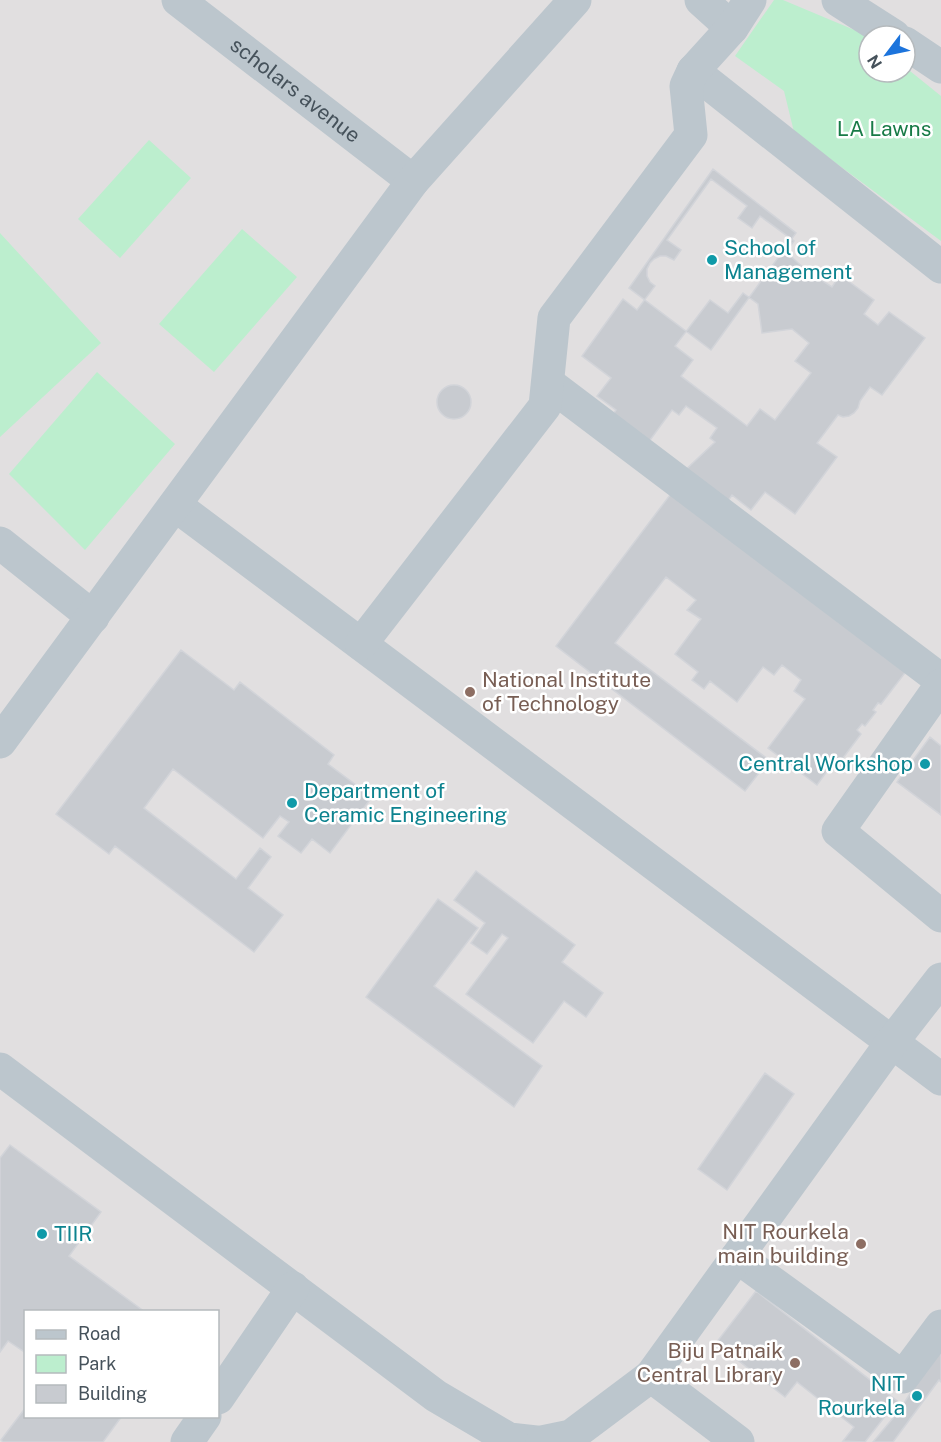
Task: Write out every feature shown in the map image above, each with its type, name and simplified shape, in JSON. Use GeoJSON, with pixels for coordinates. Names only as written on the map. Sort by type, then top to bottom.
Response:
{"type":"FeatureCollection","features":[{"type":"Feature","properties":{"kind":"street","name":"scholars avenue"},"geometry":{"type":"LineString","coordinates":[[178,0],[413,181]]}},
{"type":"Feature","properties":{"kind":"street"},"geometry":{"type":"LineString","coordinates":[[0,742],[413,181],[575,0]]}},
{"type":"Feature","properties":{"kind":"street"},"geometry":{"type":"LineString","coordinates":[[701,0],[732,28]]}},
{"type":"Feature","properties":{"kind":"street"},"geometry":{"type":"LineString","coordinates":[[361,644],[545,406],[554,318],[691,135],[686,86],[693,70],[732,28],[750,0]]}},
{"type":"Feature","properties":{"kind":"street"},"geometry":{"type":"LineString","coordinates":[[838,0],[875,24]]}},
{"type":"Feature","properties":{"kind":"street"},"geometry":{"type":"LineString","coordinates":[[917,51],[941,67]]}},
{"type":"Feature","properties":{"kind":"street"},"geometry":{"type":"LineString","coordinates":[[693,70],[941,267]]}},
{"type":"Feature","properties":{"kind":"street"},"geometry":{"type":"LineString","coordinates":[[548,383],[941,682],[838,831],[941,916]]}},
{"type":"Feature","properties":{"kind":"street"},"geometry":{"type":"LineString","coordinates":[[175,505],[941,1079]]}},
{"type":"Feature","properties":{"kind":"street"},"geometry":{"type":"LineString","coordinates":[[0,543],[93,617]]}},
{"type":"Feature","properties":{"kind":"street"},"geometry":{"type":"LineString","coordinates":[[542,1442],[571,1436],[651,1376],[892,1042],[941,979]]}},
{"type":"Feature","properties":{"kind":"street"},"geometry":{"type":"LineString","coordinates":[[0,1069],[436,1396],[509,1439],[536,1442]]}},
{"type":"Feature","properties":{"kind":"street"},"geometry":{"type":"LineString","coordinates":[[737,1257],[903,1377],[941,1326]]}},
{"type":"Feature","properties":{"kind":"street"},"geometry":{"type":"LineString","coordinates":[[219,1397],[293,1288]]}},
{"type":"Feature","properties":{"kind":"street"},"geometry":{"type":"LineString","coordinates":[[651,1376],[738,1442]]}},
{"type":"Feature","properties":{"kind":"street"},"geometry":{"type":"LineString","coordinates":[[188,1442],[204,1418]]}},
{"type":"Feature","properties":{"kind":"shaded area","name":"National Institute of Technology"},"geometry":{"type":"Polygon","coordinates":[[[0,0],[941,0],[941,1442],[0,1442],[0,0]]]}},
{"type":"Feature","properties":{"kind":"green space","name":"LA Lawns"},"geometry":{"type":"Polygon","coordinates":[[[774,0],[783,0],[857,31],[857,84],[917,84],[917,77],[941,96],[941,241],[794,132],[784,91],[735,56],[774,0]]]}},
{"type":"Feature","properties":{"kind":"green space"},"geometry":{"type":"Polygon","coordinates":[[[149,140],[191,178],[120,258],[78,219],[149,140]]]}},
{"type":"Feature","properties":{"kind":"green space"},"geometry":{"type":"Polygon","coordinates":[[[242,229],[297,277],[214,372],[159,324],[242,229]]]}},
{"type":"Feature","properties":{"kind":"green space"},"geometry":{"type":"Polygon","coordinates":[[[0,233],[101,343],[0,437],[0,233]]]}},
{"type":"Feature","properties":{"kind":"green space"},"geometry":{"type":"Polygon","coordinates":[[[97,372],[175,444],[85,550],[9,474],[97,372]]]}},
{"type":"Feature","properties":{"kind":"building","name":"School of Management"},"geometry":{"type":"Polygon","coordinates":[[[713,169],[796,233],[711,350],[629,288],[713,169]]]}},
{"type":"Feature","properties":{"kind":"building"},"geometry":{"type":"Polygon","coordinates":[[[711,179],[747,206],[738,218],[752,228],[760,216],[794,241],[786,252],[807,271],[832,287],[840,275],[874,300],[864,314],[878,325],[889,312],[925,338],[882,395],[870,387],[854,413],[843,417],[838,415],[817,443],[837,457],[795,514],[765,492],[751,510],[732,495],[724,507],[678,477],[715,442],[710,438],[717,428],[686,406],[679,415],[672,410],[645,447],[609,420],[616,410],[597,396],[611,378],[582,356],[623,299],[637,310],[655,286],[647,276],[650,263],[660,256],[674,260],[681,250],[667,240],[711,179]],[[743,293],[728,313],[710,300],[675,346],[693,360],[681,376],[747,426],[760,409],[775,420],[811,373],[795,361],[809,343],[792,329],[762,333],[758,304],[743,293]]]}},
{"type":"Feature","properties":{"kind":"building"},"geometry":{"type":"Polygon","coordinates":[[[454,385],[466,390],[471,402],[466,414],[454,419],[442,414],[437,402],[442,390],[454,385]]]}},
{"type":"Feature","properties":{"kind":"building"},"geometry":{"type":"Polygon","coordinates":[[[673,491],[908,669],[881,704],[878,703],[873,710],[876,712],[865,726],[862,724],[857,730],[861,734],[834,770],[830,767],[817,785],[768,748],[805,699],[794,691],[801,680],[782,665],[774,675],[763,667],[737,702],[710,681],[704,689],[692,680],[698,672],[675,654],[701,619],[687,610],[696,600],[666,577],[615,643],[769,760],[745,791],[556,646],[673,491]]]}},
{"type":"Feature","properties":{"kind":"building","name":"Department of Ceramic Engineering"},"geometry":{"type":"Polygon","coordinates":[[[181,650],[234,690],[240,682],[334,755],[328,764],[372,797],[330,853],[312,839],[301,853],[278,836],[289,822],[280,816],[263,838],[173,769],[144,808],[236,879],[260,848],[271,857],[248,888],[283,915],[254,952],[115,846],[109,854],[56,814],[181,650]]]}},
{"type":"Feature","properties":{"kind":"building","name":"Central Workshop"},"geometry":{"type":"Polygon","coordinates":[[[930,737],[941,746],[941,815],[897,782],[930,737]]]}},
{"type":"Feature","properties":{"kind":"building"},"geometry":{"type":"Polygon","coordinates":[[[476,871],[575,945],[562,962],[603,993],[586,1017],[564,1001],[533,1043],[466,994],[508,938],[502,934],[487,954],[471,943],[485,923],[454,900],[476,871]]]}},
{"type":"Feature","properties":{"kind":"building"},"geometry":{"type":"Polygon","coordinates":[[[438,899],[478,928],[434,986],[542,1066],[514,1107],[366,997],[438,899]]]}},
{"type":"Feature","properties":{"kind":"building"},"geometry":{"type":"Polygon","coordinates":[[[765,1073],[794,1094],[727,1190],[698,1169],[765,1073]]]}},
{"type":"Feature","properties":{"kind":"building","name":"TIIR"},"geometry":{"type":"Polygon","coordinates":[[[10,1145],[101,1212],[69,1256],[142,1310],[24,1310],[24,1352],[8,1341],[0,1352],[0,1158],[10,1145]]]}},
{"type":"Feature","properties":{"kind":"building","name":"Biju Patnaik Central Library"},"geometry":{"type":"Polygon","coordinates":[[[756,1291],[897,1401],[865,1442],[843,1441],[854,1427],[797,1382],[785,1397],[716,1343],[756,1291]]]}},
{"type":"Feature","properties":{"kind":"building","name":"NIT Rourkela"},"geometry":{"type":"Polygon","coordinates":[[[941,1345],[941,1382],[939,1380],[893,1442],[873,1442],[899,1411],[941,1345]]]}},
{"type":"Feature","properties":{"kind":"building"},"geometry":{"type":"Polygon","coordinates":[[[24,1410],[24,1418],[121,1418],[103,1442],[3,1442],[1,1440],[24,1410]]]}},
{"type":"Feature","properties":{"kind":"place","name":"School of Management"},"geometry":{"type":"Point","coordinates":[712,260]}},
{"type":"Feature","properties":{"kind":"place","name":"National Institute of Technology"},"geometry":{"type":"Point","coordinates":[470,692]}},
{"type":"Feature","properties":{"kind":"place","name":"Central Workshop"},"geometry":{"type":"Point","coordinates":[925,764]}},
{"type":"Feature","properties":{"kind":"place","name":"Department of Ceramic Engineering"},"geometry":{"type":"Point","coordinates":[292,803]}},
{"type":"Feature","properties":{"kind":"place","name":"TIIR"},"geometry":{"type":"Point","coordinates":[42,1234]}},
{"type":"Feature","properties":{"kind":"place","name":"NIT Rourkela main building"},"geometry":{"type":"Point","coordinates":[861,1244]}},
{"type":"Feature","properties":{"kind":"place","name":"Biju Patnaik Central Library"},"geometry":{"type":"Point","coordinates":[795,1363]}},
{"type":"Feature","properties":{"kind":"place","name":"NIT Rourkela"},"geometry":{"type":"Point","coordinates":[917,1396]}}]}
